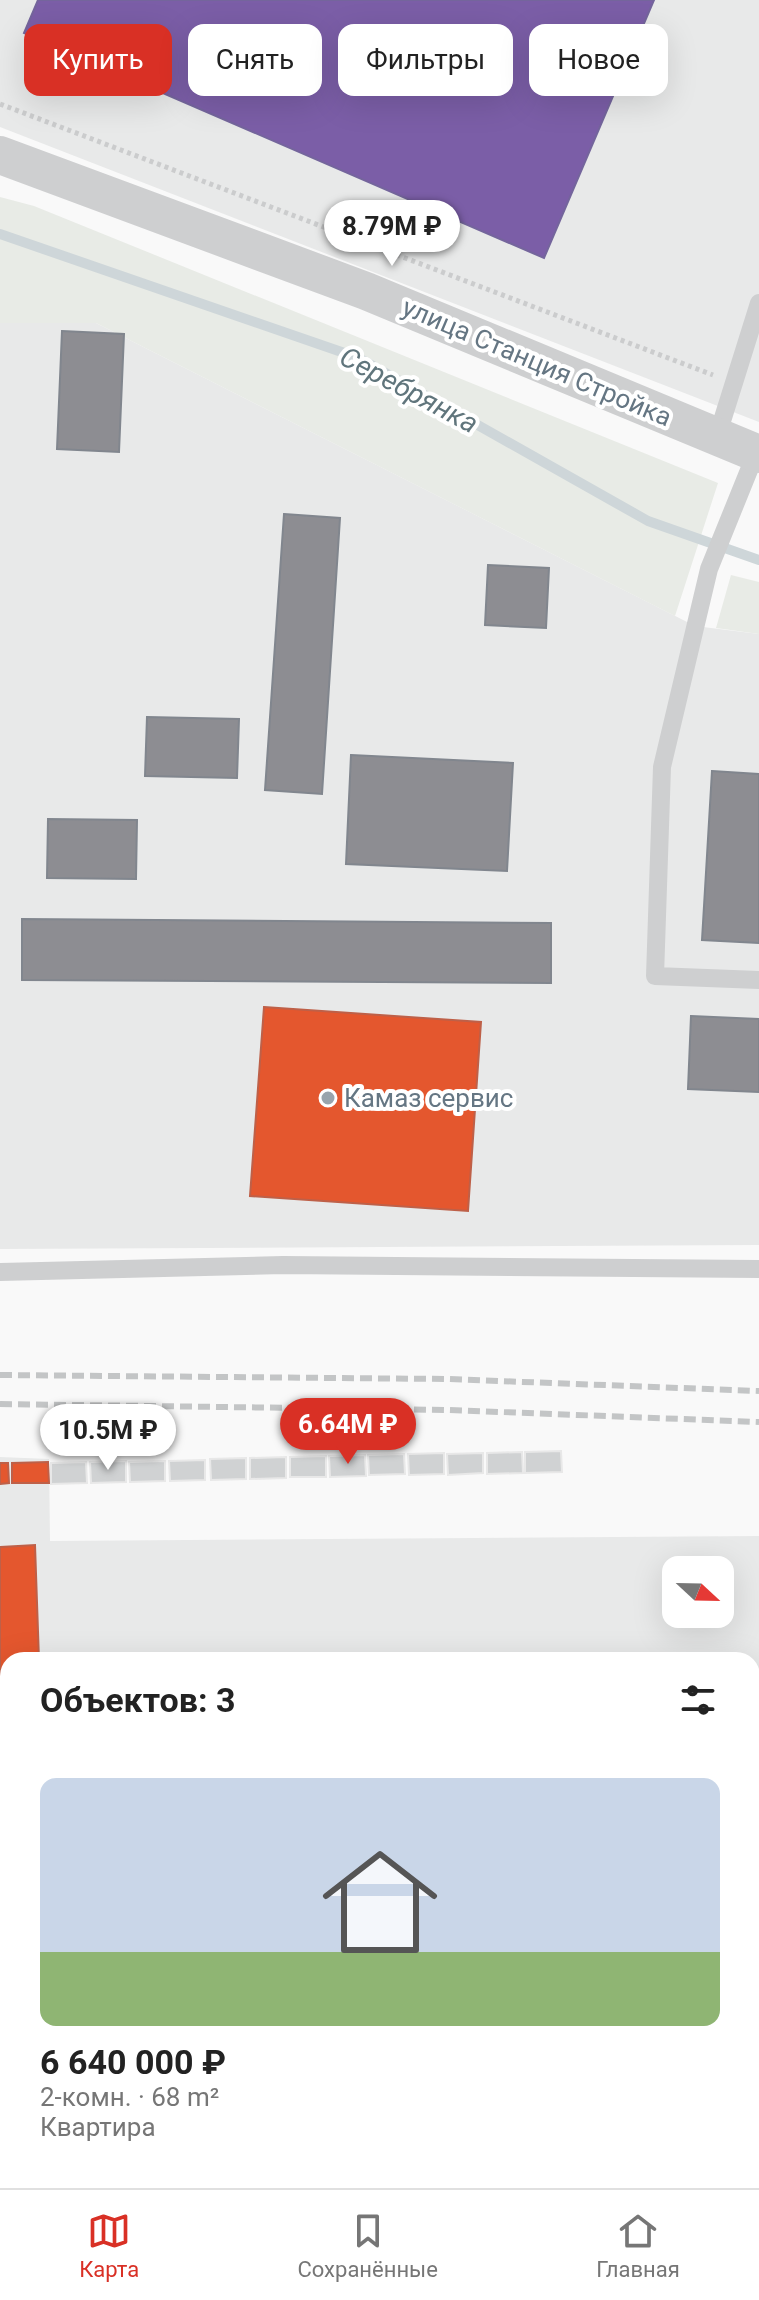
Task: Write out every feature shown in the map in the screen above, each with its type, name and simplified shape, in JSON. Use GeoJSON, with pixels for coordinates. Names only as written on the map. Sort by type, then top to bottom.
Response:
{"type":"FeatureCollection","features":[{"type":"Feature","properties":{"kind":"street","name":"улица Станция Стройка"},"geometry":{"type":"LineString","coordinates":[[0,155],[366,291],[757,454]]}},
{"type":"Feature","properties":{"kind":"lane"},"geometry":{"type":"LineString","coordinates":[[717,437],[759,303]]}},
{"type":"Feature","properties":{"kind":"lane"},"geometry":{"type":"LineString","coordinates":[[757,454],[709,569],[662,767],[655,976],[759,980]]}},
{"type":"Feature","properties":{"kind":"lane"},"geometry":{"type":"LineString","coordinates":[[0,1272],[283,1265],[759,1269]]}},
{"type":"Feature","properties":{"kind":"path"},"geometry":{"type":"LineString","coordinates":[[0,104],[733,382]]}},
{"type":"Feature","properties":{"kind":"shaded area"},"geometry":{"type":"Polygon","coordinates":[[[0,0],[759,0],[759,422],[0,127],[0,0]]]}},
{"type":"Feature","properties":{"kind":"shaded area"},"geometry":{"type":"Polygon","coordinates":[[[0,197],[34,206],[718,483],[675,616],[96,323],[0,323],[0,197]]]}},
{"type":"Feature","properties":{"kind":"shaded area"},"geometry":{"type":"Polygon","coordinates":[[[0,323],[96,323],[695,626],[759,634],[759,1245],[0,1249],[0,323]]]}},
{"type":"Feature","properties":{"kind":"shaded area"},"geometry":{"type":"Polygon","coordinates":[[[731,575],[759,582],[759,634],[716,628],[731,575]]]}},
{"type":"Feature","properties":{"kind":"shaded area"},"geometry":{"type":"Polygon","coordinates":[[[0,1457],[49,1459],[50,1541],[759,1536],[759,1652],[0,1652],[0,1457]]]}},
{"type":"Feature","properties":{"kind":"building: Торговля"},"geometry":{"type":"Polygon","coordinates":[[[264,1007],[481,1022],[468,1211],[250,1196],[264,1007]]]}},
{"type":"Feature","properties":{"kind":"building: Торговля"},"geometry":{"type":"Polygon","coordinates":[[[48,1462],[49,1483],[12,1483],[12,1463],[48,1462]]]}},
{"type":"Feature","properties":{"kind":"building: Торговля"},"geometry":{"type":"Polygon","coordinates":[[[0,1463],[8,1463],[9,1483],[0,1484],[0,1463]]]}},
{"type":"Feature","properties":{"kind":"building: Торговля"},"geometry":{"type":"Polygon","coordinates":[[[35,1545],[39,1652],[0,1652],[0,1547],[35,1545]]]}},
{"type":"Feature","properties":{"kind":"building: Офисы"},"geometry":{"type":"Polygon","coordinates":[[[38,0],[654,0],[644,24],[529,24],[529,96],[613,96],[544,258],[170,96],[172,24],[28,24],[38,0]]]}},
{"type":"Feature","properties":{"kind":"building: Промзона"},"geometry":{"type":"Polygon","coordinates":[[[62,331],[124,334],[119,452],[57,449],[62,331]]]}},
{"type":"Feature","properties":{"kind":"building: Промзона"},"geometry":{"type":"Polygon","coordinates":[[[284,514],[340,518],[322,794],[265,790],[284,514]]]}},
{"type":"Feature","properties":{"kind":"building: Промзона"},"geometry":{"type":"Polygon","coordinates":[[[488,565],[549,568],[546,628],[485,625],[488,565]]]}},
{"type":"Feature","properties":{"kind":"building: Промзона"},"geometry":{"type":"Polygon","coordinates":[[[147,717],[239,719],[237,778],[145,776],[147,717]]]}},
{"type":"Feature","properties":{"kind":"building: Промзона"},"geometry":{"type":"Polygon","coordinates":[[[351,755],[513,763],[507,871],[346,864],[351,755]]]}},
{"type":"Feature","properties":{"kind":"building: Промзона"},"geometry":{"type":"Polygon","coordinates":[[[712,771],[759,774],[759,943],[702,940],[712,771]]]}},
{"type":"Feature","properties":{"kind":"building: Промзона"},"geometry":{"type":"Polygon","coordinates":[[[48,819],[137,820],[136,879],[47,878],[48,819]]]}},
{"type":"Feature","properties":{"kind":"building: Промзона"},"geometry":{"type":"Polygon","coordinates":[[[22,919],[551,923],[551,983],[22,980],[22,919]]]}},
{"type":"Feature","properties":{"kind":"building: Промзона"},"geometry":{"type":"Polygon","coordinates":[[[691,1016],[759,1019],[759,1092],[688,1089],[691,1016]]]}},
{"type":"Feature","properties":{"kind":"building: Прочее"},"geometry":{"type":"Polygon","coordinates":[[[561,1451],[562,1472],[525,1473],[525,1452],[561,1451]]]}},
{"type":"Feature","properties":{"kind":"building: Прочее"},"geometry":{"type":"Polygon","coordinates":[[[522,1452],[523,1473],[487,1474],[487,1453],[522,1452]]]}},
{"type":"Feature","properties":{"kind":"building: Прочее"},"geometry":{"type":"Polygon","coordinates":[[[444,1453],[444,1474],[409,1475],[408,1454],[444,1453]]]}},
{"type":"Feature","properties":{"kind":"building: Прочее"},"geometry":{"type":"Polygon","coordinates":[[[483,1453],[483,1473],[448,1475],[447,1454],[483,1453]]]}},
{"type":"Feature","properties":{"kind":"building: Прочее"},"geometry":{"type":"Polygon","coordinates":[[[404,1454],[405,1474],[369,1475],[368,1455],[404,1454]]]}},
{"type":"Feature","properties":{"kind":"building: Прочее"},"geometry":{"type":"Polygon","coordinates":[[[365,1455],[366,1476],[330,1477],[329,1456],[365,1455]]]}},
{"type":"Feature","properties":{"kind":"building: Прочее"},"geometry":{"type":"Polygon","coordinates":[[[326,1456],[326,1477],[290,1477],[290,1457],[326,1456]]]}},
{"type":"Feature","properties":{"kind":"building: Прочее"},"geometry":{"type":"Polygon","coordinates":[[[286,1457],[286,1478],[250,1479],[250,1458],[286,1457]]]}},
{"type":"Feature","properties":{"kind":"building: Прочее"},"geometry":{"type":"Polygon","coordinates":[[[246,1458],[246,1479],[211,1480],[210,1459],[246,1458]]]}},
{"type":"Feature","properties":{"kind":"building: Прочее"},"geometry":{"type":"Polygon","coordinates":[[[205,1460],[205,1480],[170,1481],[169,1461],[205,1460]]]}},
{"type":"Feature","properties":{"kind":"building: Прочее"},"geometry":{"type":"Polygon","coordinates":[[[126,1461],[126,1482],[91,1483],[90,1462],[126,1461]]]}},
{"type":"Feature","properties":{"kind":"building: Прочее"},"geometry":{"type":"Polygon","coordinates":[[[165,1461],[165,1481],[130,1482],[129,1462],[165,1461]]]}},
{"type":"Feature","properties":{"kind":"building: Прочее"},"geometry":{"type":"Polygon","coordinates":[[[86,1462],[87,1483],[51,1484],[51,1463],[86,1462]]]}},
{"type":"Feature","properties":{"kind":"waterway","name":"Серебрянка"},"geometry":{"type":"LineString","coordinates":[[0,234],[359,358],[648,521],[759,560]]}},
{"type":"Feature","properties":{"kind":"railway"},"geometry":{"type":"LineString","coordinates":[[0,1375],[447,1379],[759,1391]]}},
{"type":"Feature","properties":{"kind":"railway"},"geometry":{"type":"LineString","coordinates":[[0,1404],[449,1410],[759,1422]]}},
{"type":"Feature","properties":{"kind":"place","name":"Камаз сервис"},"geometry":{"type":"Point","coordinates":[328,1098]}}]}
